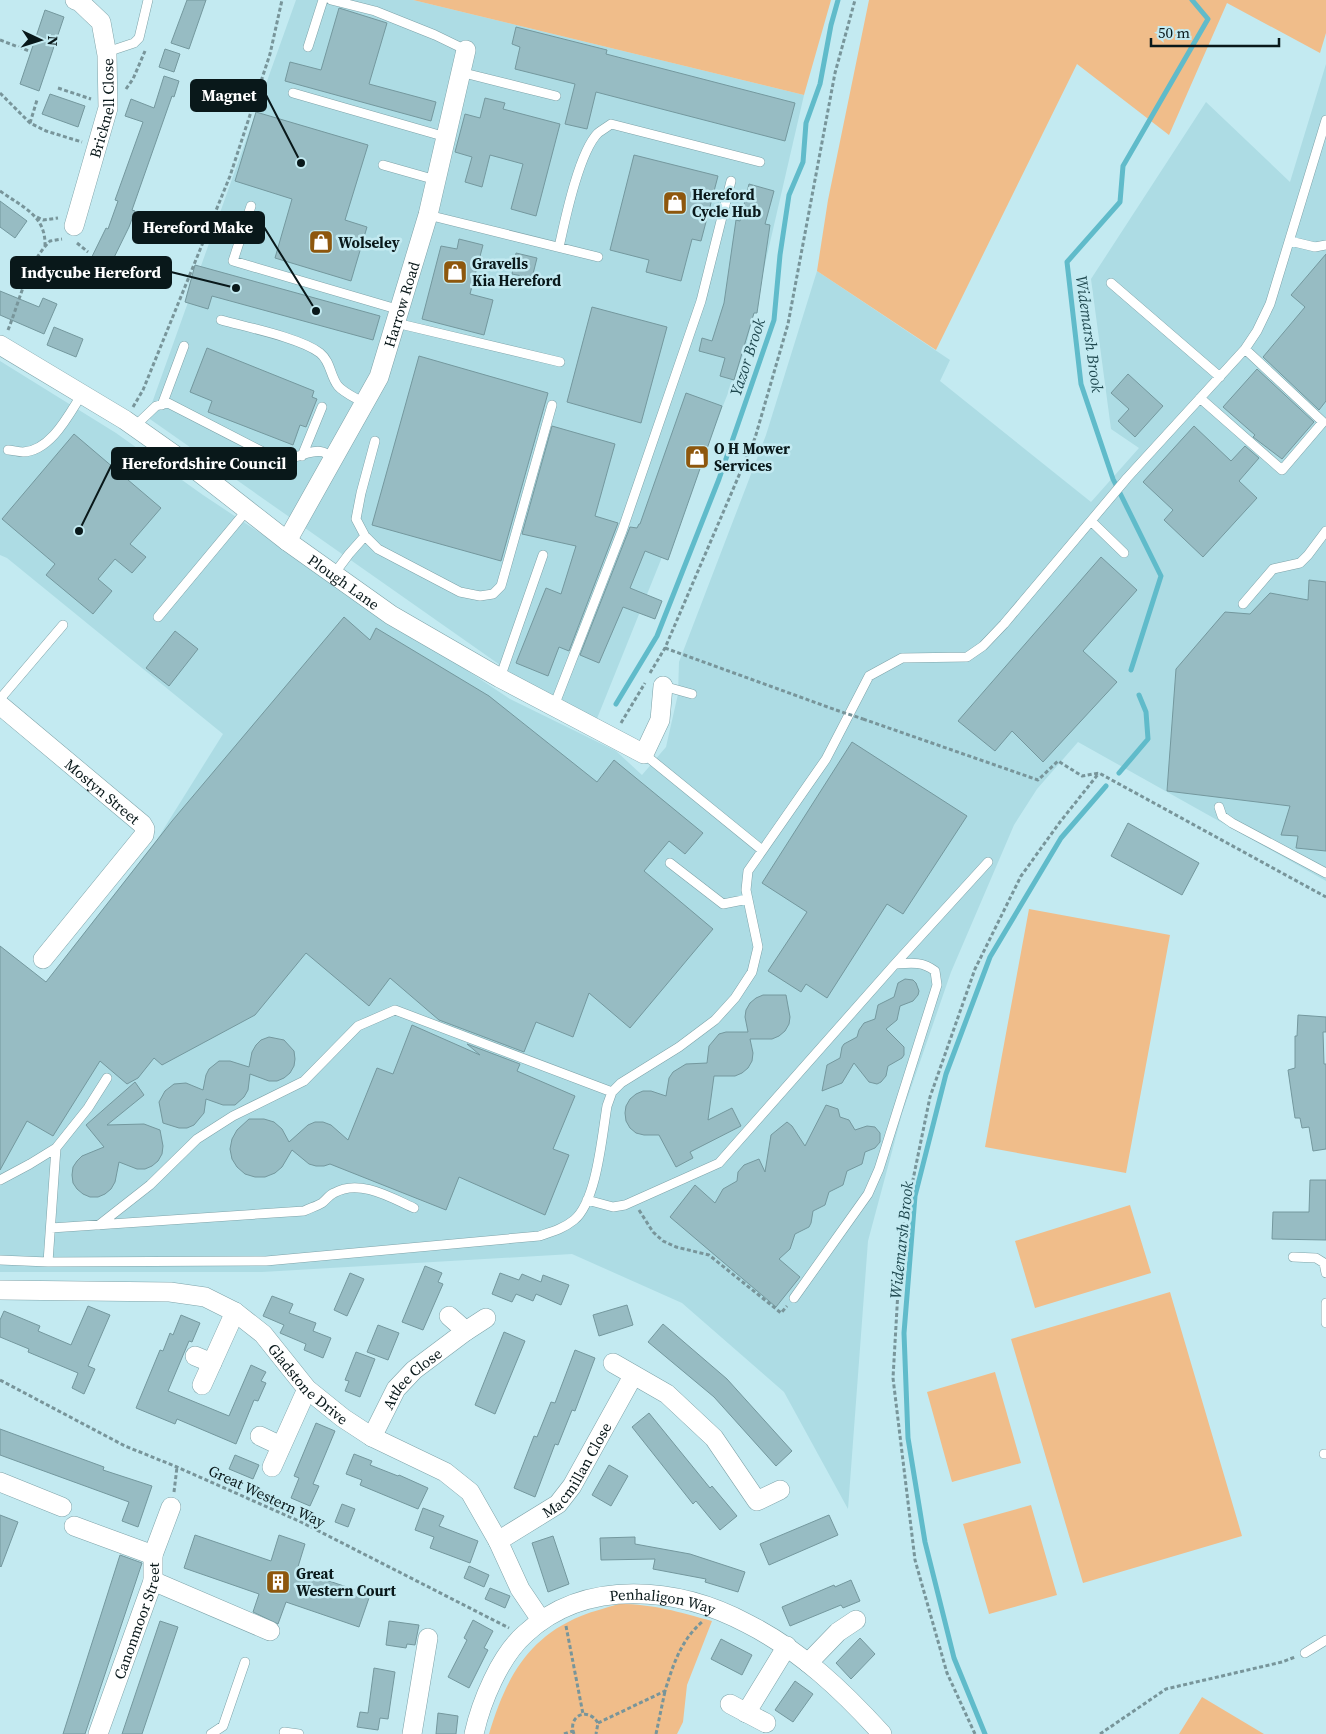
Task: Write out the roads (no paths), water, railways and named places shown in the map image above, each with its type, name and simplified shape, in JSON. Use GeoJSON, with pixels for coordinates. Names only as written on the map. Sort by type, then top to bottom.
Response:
{"type":"FeatureCollection","features":[{"type":"Feature","properties":{"kind":"street","name":"Bricknell Close"},"geometry":{"type":"LineString","coordinates":[[72,235],[108,108],[107,52],[101,22],[80,2],[75,0]]}},
{"type":"Feature","properties":{"kind":"street","name":"Harrow Road"},"geometry":{"type":"LineString","coordinates":[[287,541],[379,377],[428,215],[466,50]]}},
{"type":"Feature","properties":{"kind":"street","name":"Plough Lane"},"geometry":{"type":"LineString","coordinates":[[1,345],[129,423],[200,473],[287,541],[391,615],[500,678],[644,754]]}},
{"type":"Feature","properties":{"kind":"street"},"geometry":{"type":"LineString","coordinates":[[644,754],[660,720],[663,686]]}},
{"type":"Feature","properties":{"kind":"street","name":"Mostyn Street"},"geometry":{"type":"LineString","coordinates":[[1,706],[142,824],[144,829],[144,836],[43,959]]}},
{"type":"Feature","properties":{"kind":"street","name":"Gladstone Drive"},"geometry":{"type":"LineString","coordinates":[[0,1290],[170,1292],[205,1297],[235,1312],[262,1334],[307,1389],[343,1418],[372,1437],[445,1472],[470,1492],[498,1541],[520,1589],[541,1620]]}},
{"type":"Feature","properties":{"kind":"street"},"geometry":{"type":"LineString","coordinates":[[202,1385],[204,1359],[235,1312]]}},
{"type":"Feature","properties":{"kind":"street"},"geometry":{"type":"LineString","coordinates":[[449,1316],[466,1331]]}},
{"type":"Feature","properties":{"kind":"street","name":"Attlee Close"},"geometry":{"type":"LineString","coordinates":[[372,1437],[396,1389],[414,1370],[486,1318]]}},
{"type":"Feature","properties":{"kind":"street"},"geometry":{"type":"LineString","coordinates":[[613,1364],[667,1394],[714,1438],[757,1501],[780,1490]]}},
{"type":"Feature","properties":{"kind":"street","name":"Macmillan Close"},"geometry":{"type":"LineString","coordinates":[[498,1541],[558,1504],[572,1486],[633,1376]]}},
{"type":"Feature","properties":{"kind":"street"},"geometry":{"type":"LineString","coordinates":[[272,1467],[307,1389]]}},
{"type":"Feature","properties":{"kind":"street"},"geometry":{"type":"LineString","coordinates":[[260,1436],[282,1446]]}},
{"type":"Feature","properties":{"kind":"street"},"geometry":{"type":"LineString","coordinates":[[0,1483],[62,1507]]}},
{"type":"Feature","properties":{"kind":"street","name":"Canonmoor Street"},"geometry":{"type":"LineString","coordinates":[[98,1734],[153,1581],[153,1555],[171,1507]]}},
{"type":"Feature","properties":{"kind":"street"},"geometry":{"type":"LineString","coordinates":[[74,1526],[153,1555]]}},
{"type":"Feature","properties":{"kind":"street"},"geometry":{"type":"LineString","coordinates":[[153,1581],[270,1631]]}},
{"type":"Feature","properties":{"kind":"street","name":"Penhaligon Way"},"geometry":{"type":"LineString","coordinates":[[474,1734],[483,1699],[500,1667],[523,1635],[541,1620],[563,1608],[608,1595],[642,1593],[683,1599],[718,1610],[748,1624],[786,1646],[828,1678],[882,1734]]}},
{"type":"Feature","properties":{"kind":"street"},"geometry":{"type":"LineString","coordinates":[[808,1663],[838,1632],[856,1620]]}},
{"type":"Feature","properties":{"kind":"street"},"geometry":{"type":"LineString","coordinates":[[412,1734],[428,1638]]}},
{"type":"Feature","properties":{"kind":"street"},"geometry":{"type":"LineString","coordinates":[[766,1723],[738,1709],[786,1646]]}},
{"type":"Feature","properties":{"kind":"lane"},"geometry":{"type":"LineString","coordinates":[[107,52],[134,43],[139,38],[148,0]]}},
{"type":"Feature","properties":{"kind":"lane"},"geometry":{"type":"LineString","coordinates":[[308,47],[323,0]]}},
{"type":"Feature","properties":{"kind":"lane"},"geometry":{"type":"LineString","coordinates":[[331,0],[375,11],[435,35],[466,50]]}},
{"type":"Feature","properties":{"kind":"lane"},"geometry":{"type":"LineString","coordinates":[[460,72],[556,96]]}},
{"type":"Feature","properties":{"kind":"lane"},"geometry":{"type":"LineString","coordinates":[[293,92],[446,137]]}},
{"type":"Feature","properties":{"kind":"lane"},"geometry":{"type":"LineString","coordinates":[[0,1260],[48,1262],[266,1261],[538,1236],[561,1229],[575,1219],[587,1200],[593,1181],[607,1106],[612,1092],[621,1083],[679,1047],[715,1020],[735,998],[752,972],[758,948],[746,890],[748,871],[826,759],[870,676],[902,658],[967,656],[983,646],[1004,624],[1127,478],[1245,349],[1257,331],[1270,304],[1326,120]]}},
{"type":"Feature","properties":{"kind":"lane"},"geometry":{"type":"LineString","coordinates":[[559,248],[570,200],[589,147],[598,133],[611,124],[760,162]]}},
{"type":"Feature","properties":{"kind":"lane"},"geometry":{"type":"LineString","coordinates":[[383,165],[436,180]]}},
{"type":"Feature","properties":{"kind":"lane"},"geometry":{"type":"LineString","coordinates":[[554,706],[622,532],[701,302],[731,181]]}},
{"type":"Feature","properties":{"kind":"lane"},"geometry":{"type":"LineString","coordinates":[[251,206],[233,261],[398,316],[560,362]]}},
{"type":"Feature","properties":{"kind":"lane"},"geometry":{"type":"LineString","coordinates":[[428,215],[598,257]]}},
{"type":"Feature","properties":{"kind":"lane"},"geometry":{"type":"LineString","coordinates":[[1290,241],[1315,247],[1326,245]]}},
{"type":"Feature","properties":{"kind":"lane"},"geometry":{"type":"LineString","coordinates":[[1112,283],[1220,377]]}},
{"type":"Feature","properties":{"kind":"lane"},"geometry":{"type":"LineString","coordinates":[[221,320],[303,343],[320,353],[328,362],[330,374],[339,388],[364,403]]}},
{"type":"Feature","properties":{"kind":"lane"},"geometry":{"type":"LineString","coordinates":[[162,405],[184,346]]}},
{"type":"Feature","properties":{"kind":"lane"},"geometry":{"type":"LineString","coordinates":[[1200,398],[1282,470],[1323,422],[1245,349]]}},
{"type":"Feature","properties":{"kind":"lane"},"geometry":{"type":"LineString","coordinates":[[8,450],[24,452],[36,448],[49,440],[82,394]]}},
{"type":"Feature","properties":{"kind":"lane"},"geometry":{"type":"LineString","coordinates":[[129,423],[156,406],[168,403],[282,460],[313,452],[322,452],[334,458]]}},
{"type":"Feature","properties":{"kind":"lane"},"geometry":{"type":"LineString","coordinates":[[375,441],[356,519],[365,536],[378,549],[460,592],[480,596],[494,594],[501,586],[552,405]]}},
{"type":"Feature","properties":{"kind":"lane"},"geometry":{"type":"LineString","coordinates":[[302,456],[322,407]]}},
{"type":"Feature","properties":{"kind":"lane"},"geometry":{"type":"LineString","coordinates":[[158,617],[247,510]]}},
{"type":"Feature","properties":{"kind":"lane"},"geometry":{"type":"LineString","coordinates":[[1091,521],[1124,553]]}},
{"type":"Feature","properties":{"kind":"lane"},"geometry":{"type":"LineString","coordinates":[[1243,604],[1273,569],[1300,563],[1326,531]]}},
{"type":"Feature","properties":{"kind":"lane"},"geometry":{"type":"LineString","coordinates":[[334,574],[365,536]]}},
{"type":"Feature","properties":{"kind":"lane"},"geometry":{"type":"LineString","coordinates":[[500,678],[544,555]]}},
{"type":"Feature","properties":{"kind":"lane"},"geometry":{"type":"LineString","coordinates":[[1,706],[63,625]]}},
{"type":"Feature","properties":{"kind":"lane"},"geometry":{"type":"LineString","coordinates":[[663,686],[692,694]]}},
{"type":"Feature","properties":{"kind":"lane"},"geometry":{"type":"LineString","coordinates":[[644,754],[762,850]]}},
{"type":"Feature","properties":{"kind":"lane"},"geometry":{"type":"LineString","coordinates":[[1219,807],[1222,816],[1232,823],[1326,873]]}},
{"type":"Feature","properties":{"kind":"lane"},"geometry":{"type":"LineString","coordinates":[[587,1200],[613,1206],[625,1205],[719,1163],[988,862]]}},
{"type":"Feature","properties":{"kind":"lane"},"geometry":{"type":"LineString","coordinates":[[670,863],[723,904],[748,899]]}},
{"type":"Feature","properties":{"kind":"lane"},"geometry":{"type":"LineString","coordinates":[[794,1298],[868,1194],[879,1169],[937,985],[935,972],[926,965],[911,963],[895,964]]}},
{"type":"Feature","properties":{"kind":"lane"},"geometry":{"type":"LineString","coordinates":[[99,1224],[150,1184],[197,1139],[233,1116],[304,1081],[358,1026],[394,1010],[612,1092]]}},
{"type":"Feature","properties":{"kind":"lane"},"geometry":{"type":"LineString","coordinates":[[0,1180],[56,1148],[88,1108],[107,1078]]}},
{"type":"Feature","properties":{"kind":"lane"},"geometry":{"type":"LineString","coordinates":[[48,1262],[56,1148]]}},
{"type":"Feature","properties":{"kind":"lane"},"geometry":{"type":"LineString","coordinates":[[50,1228],[304,1211],[322,1203],[334,1192],[362,1188],[374,1190],[414,1208]]}},
{"type":"Feature","properties":{"kind":"lane"},"geometry":{"type":"LineString","coordinates":[[1293,1257],[1316,1258],[1324,1264],[1326,1273]]}},
{"type":"Feature","properties":{"kind":"lane"},"geometry":{"type":"LineString","coordinates":[[1326,1303],[1326,1322]]}},
{"type":"Feature","properties":{"kind":"lane"},"geometry":{"type":"LineString","coordinates":[[1305,1653],[1326,1640]]}},
{"type":"Feature","properties":{"kind":"lane"},"geometry":{"type":"LineString","coordinates":[[211,1734],[223,1726],[245,1662]]}},
{"type":"Feature","properties":{"kind":"lane"},"geometry":{"type":"LineString","coordinates":[[284,1732],[299,1734]]}},
{"type":"Feature","properties":{"kind":"waterway","name":"Yazor Brook"},"geometry":{"type":"LineString","coordinates":[[616,704],[657,636],[719,479],[774,320],[780,255],[789,195],[803,162],[806,123],[820,84],[831,25],[838,0]]}},
{"type":"Feature","properties":{"kind":"waterway","name":"Widemarsh Brook"},"geometry":{"type":"LineString","coordinates":[[1131,670],[1161,576],[1113,479],[1081,384],[1067,262],[1120,202],[1123,166],[1208,19],[1192,0]]}},
{"type":"Feature","properties":{"kind":"waterway","name":"Widemarsh Brook"},"geometry":{"type":"LineString","coordinates":[[1119,773],[1148,739],[1146,712],[1139,695]]}},
{"type":"Feature","properties":{"kind":"waterway","name":"Widemarsh Brook"},"geometry":{"type":"LineString","coordinates":[[985,1734],[954,1658],[925,1542],[908,1438],[904,1333],[915,1196],[946,1074],[990,957],[1061,838],[1106,786]]}},
{"type":"Feature","properties":{"kind":"place","name":"Magnet"},"geometry":{"type":"Point","coordinates":[301,163]}},
{"type":"Feature","properties":{"kind":"place","name":"Hereford Cycle Hub"},"geometry":{"type":"Point","coordinates":[675,203]}},
{"type":"Feature","properties":{"kind":"place","name":"Wolseley"},"geometry":{"type":"Point","coordinates":[321,242]}},
{"type":"Feature","properties":{"kind":"place","name":"Gravells Kia Hereford"},"geometry":{"type":"Point","coordinates":[455,272]}},
{"type":"Feature","properties":{"kind":"place","name":"Indycube Hereford"},"geometry":{"type":"Point","coordinates":[236,288]}},
{"type":"Feature","properties":{"kind":"place","name":"Hereford Make"},"geometry":{"type":"Point","coordinates":[316,311]}},
{"type":"Feature","properties":{"kind":"place","name":"O H Mower Services"},"geometry":{"type":"Point","coordinates":[697,457]}},
{"type":"Feature","properties":{"kind":"place","name":"Herefordshire Council"},"geometry":{"type":"Point","coordinates":[79,531]}},
{"type":"Feature","properties":{"kind":"place","name":"Great Western Court"},"geometry":{"type":"Point","coordinates":[278,1582]}}]}
